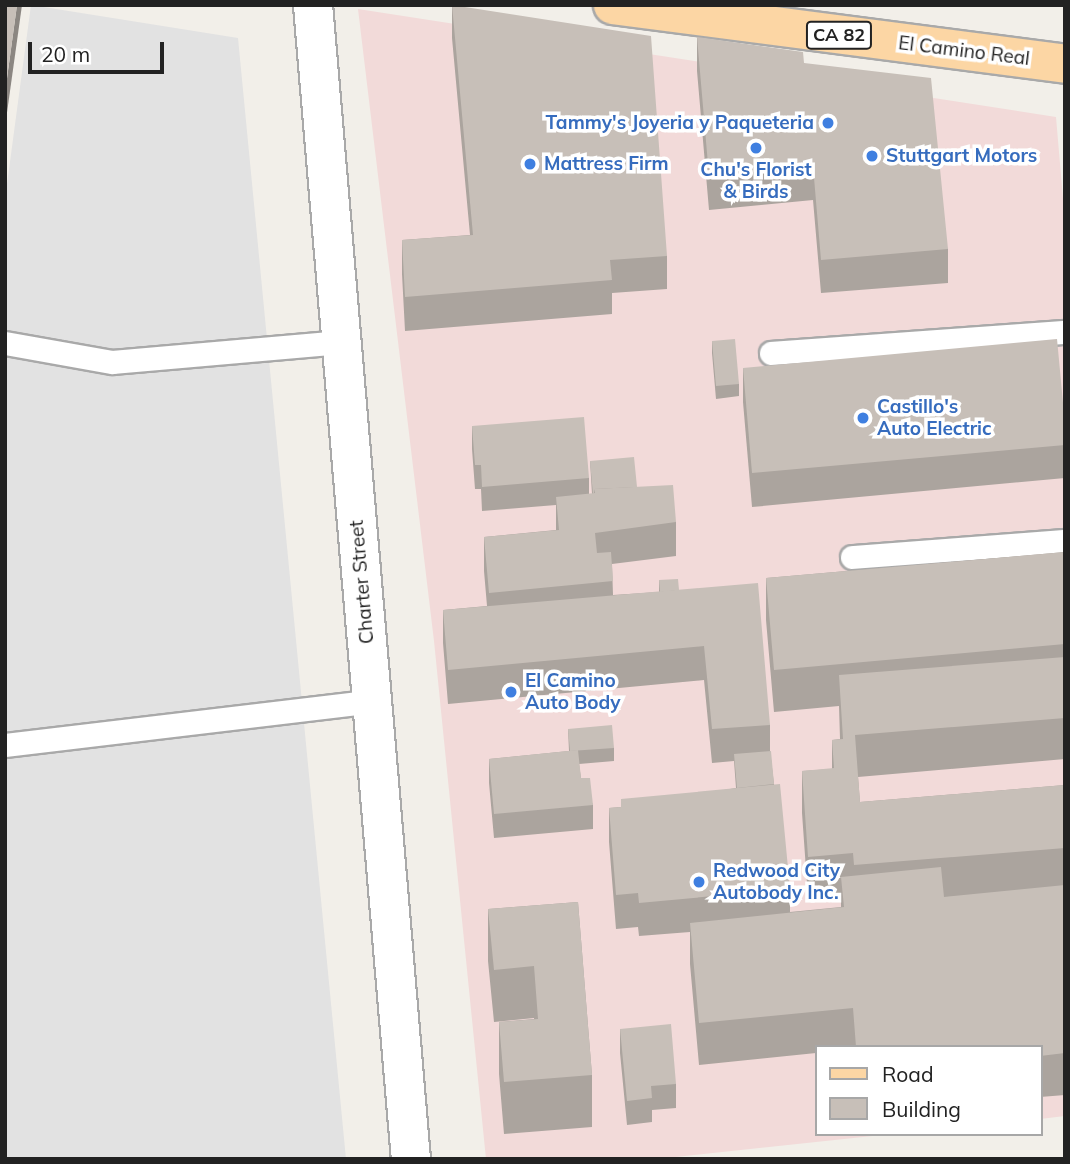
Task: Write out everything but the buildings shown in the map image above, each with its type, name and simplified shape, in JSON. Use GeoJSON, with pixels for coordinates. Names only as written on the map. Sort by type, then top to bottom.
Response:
{"type":"FeatureCollection","features":[{"type":"Feature","properties":{"kind":"main road","name":"El Camino Real"},"geometry":{"type":"LineString","coordinates":[[613,5],[1065,64]]}},
{"type":"Feature","properties":{"kind":"street","name":"Charter Street"},"geometry":{"type":"LineString","coordinates":[[313,5],[411,1159]]}},
{"type":"Feature","properties":{"kind":"lane"},"geometry":{"type":"LineString","coordinates":[[771,353],[1065,332]]}},
{"type":"Feature","properties":{"kind":"lane"},"geometry":{"type":"LineString","coordinates":[[5,343],[112,362],[341,342]]}},
{"type":"Feature","properties":{"kind":"lane"},"geometry":{"type":"LineString","coordinates":[[852,558],[1065,541]]}},
{"type":"Feature","properties":{"kind":"lane"},"geometry":{"type":"LineString","coordinates":[[5,745],[372,701]]}},
{"type":"Feature","properties":{"kind":"shaded area"},"geometry":{"type":"Polygon","coordinates":[[[31,5],[238,38],[346,1159],[5,1159],[5,199],[31,5]]]}},
{"type":"Feature","properties":{"kind":"shaded area"},"geometry":{"type":"Polygon","coordinates":[[[358,9],[1056,117],[1065,222],[1065,1116],[1042,1119],[1042,1045],[814,1045],[814,1136],[872,1136],[657,1159],[486,1159],[434,641],[358,9]]]}},
{"type":"Feature","properties":{"kind":"place","name":"Tammy's Joyeria y Paqueteria"},"geometry":{"type":"Point","coordinates":[828,123]}},
{"type":"Feature","properties":{"kind":"place","name":"Chu's Florist & Birds"},"geometry":{"type":"Point","coordinates":[756,148]}},
{"type":"Feature","properties":{"kind":"place","name":"Stuttgart Motors"},"geometry":{"type":"Point","coordinates":[872,156]}},
{"type":"Feature","properties":{"kind":"place","name":"Mattress Firm"},"geometry":{"type":"Point","coordinates":[530,164]}},
{"type":"Feature","properties":{"kind":"place","name":"Castillo's Auto Electric"},"geometry":{"type":"Point","coordinates":[863,418]}},
{"type":"Feature","properties":{"kind":"place","name":"El Camino Auto Body"},"geometry":{"type":"Point","coordinates":[511,692]}},
{"type":"Feature","properties":{"kind":"place","name":"Redwood City Autobody Inc."},"geometry":{"type":"Point","coordinates":[699,882]}}]}
